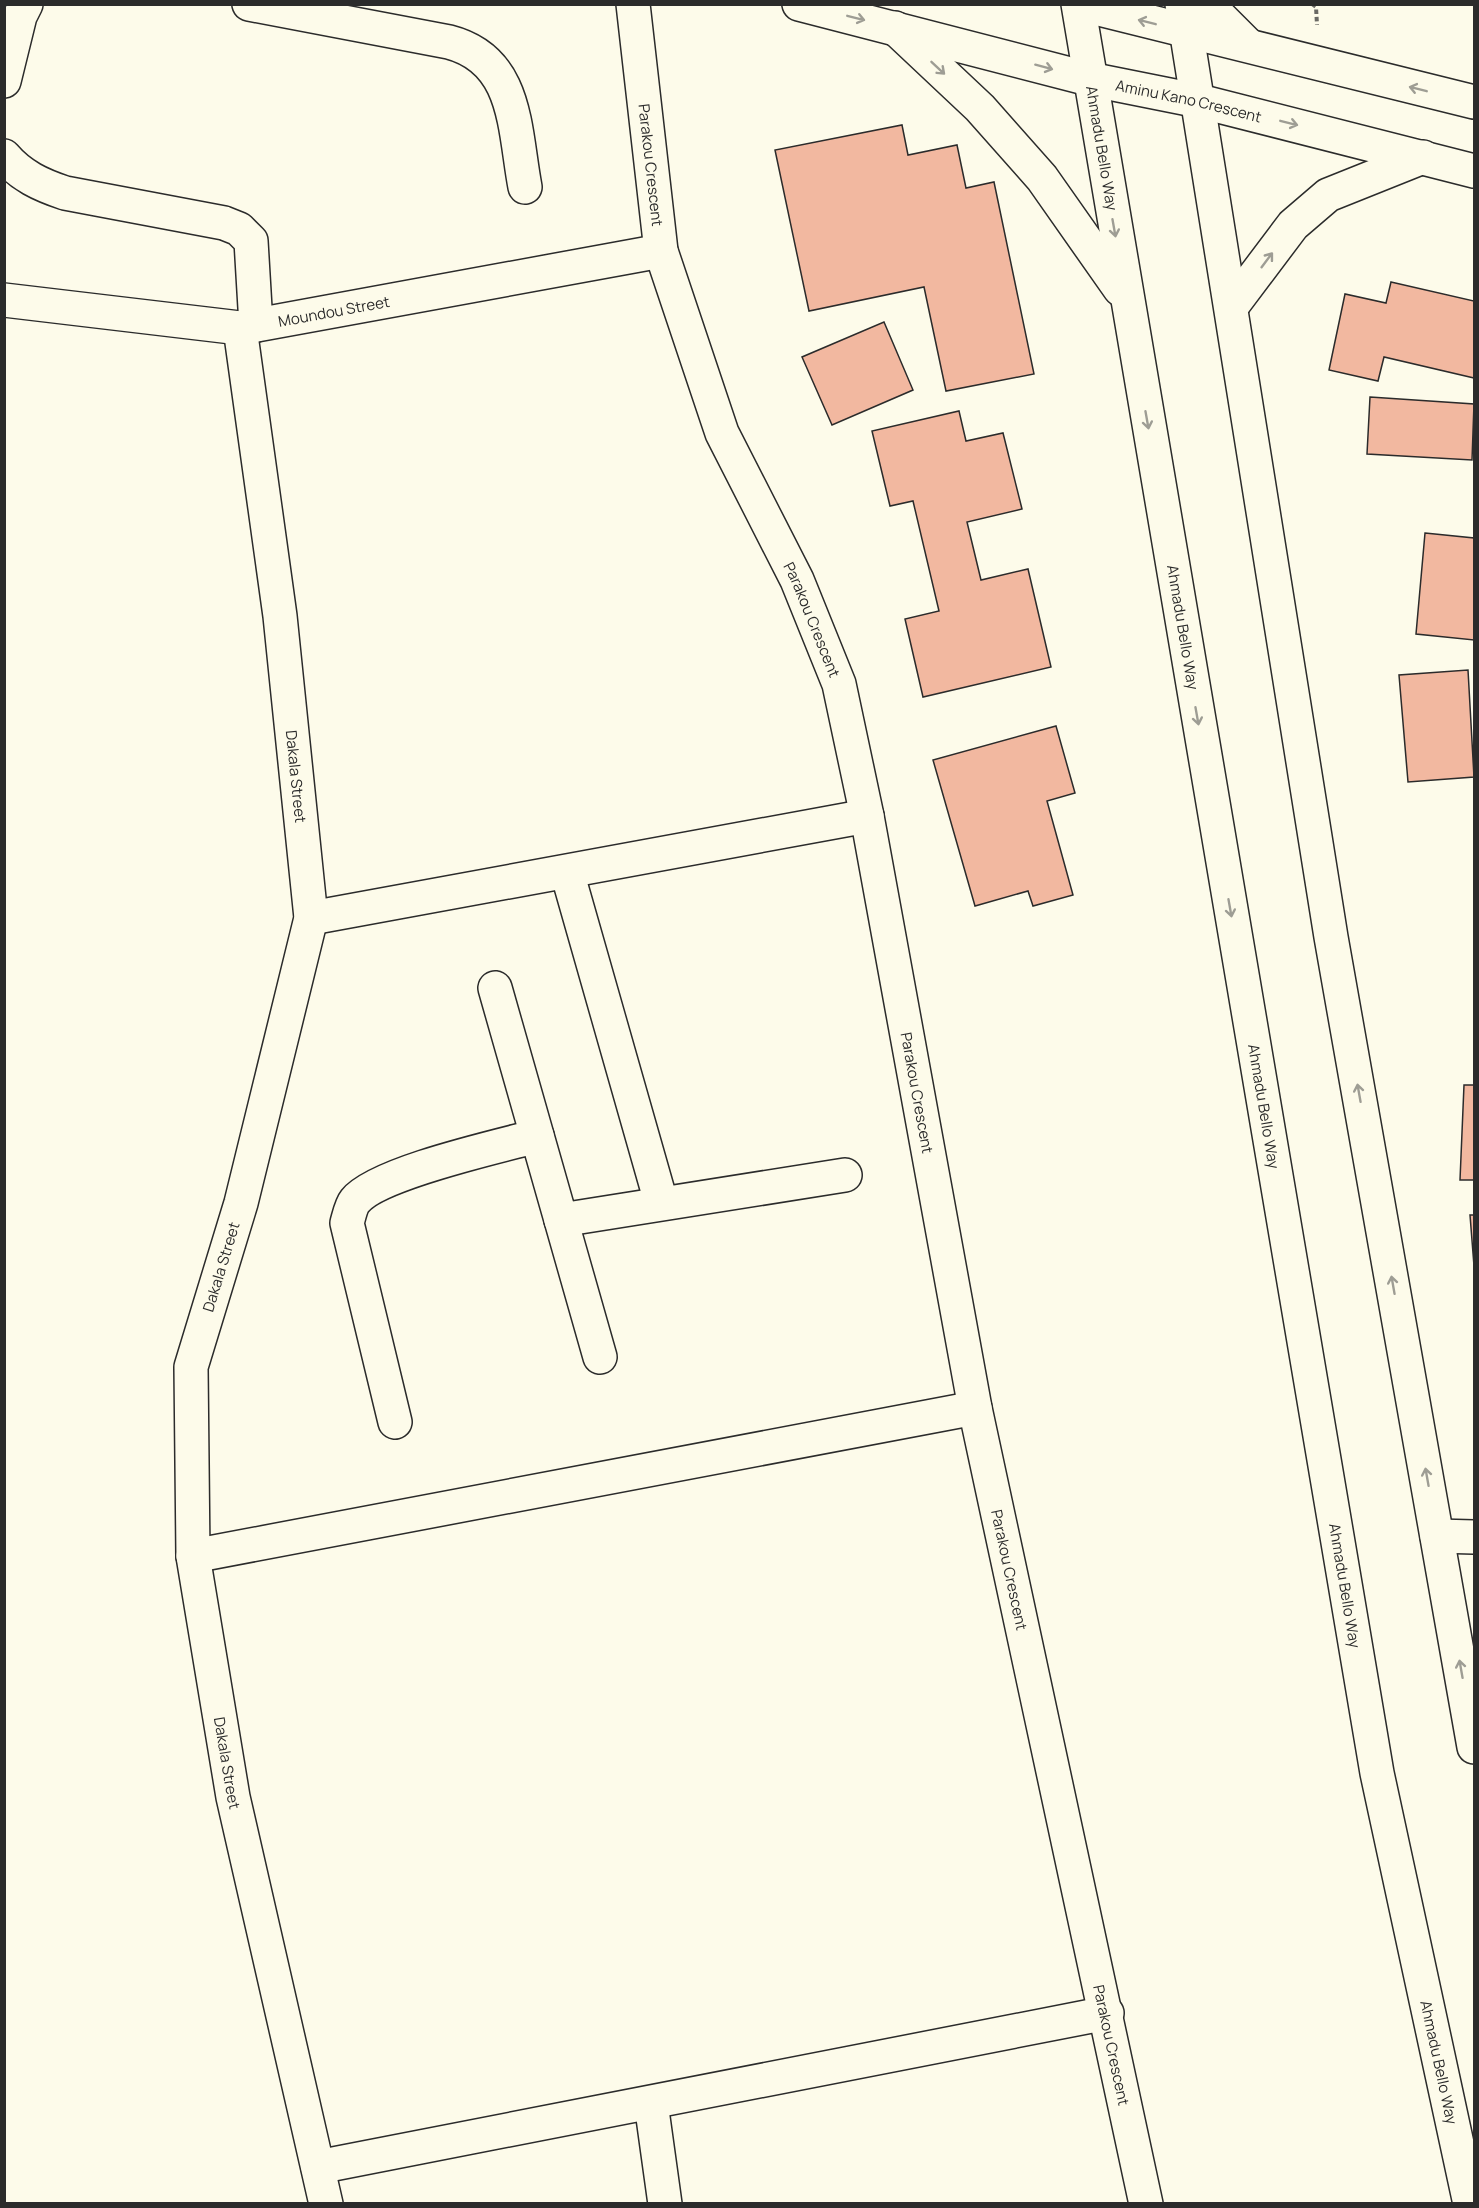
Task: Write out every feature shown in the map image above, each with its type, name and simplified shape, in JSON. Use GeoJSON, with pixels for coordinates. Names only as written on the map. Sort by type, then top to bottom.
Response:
{"type":"FeatureCollection","features":[{"type":"Feature","properties":{"kind":"street"},"geometry":{"type":"LineString","coordinates":[[4,81],[20,16],[26,4]]}},
{"type":"Feature","properties":{"kind":"street"},"geometry":{"type":"LineString","coordinates":[[249,4],[449,42],[465,46],[482,57],[508,91],[525,187]]}},
{"type":"Feature","properties":{"kind":"street","name":"Parakou Crescent"},"geometry":{"type":"LineString","coordinates":[[633,4],[661,251],[722,433],[797,580],[840,684],[867,816],[975,1408],[1107,2013],[1146,2204]]}},
{"type":"Feature","properties":{"kind":"street","name":"Aminu Kano Crescent"},"geometry":{"type":"LineString","coordinates":[[799,4],[1089,79],[1199,101],[1474,171]]}},
{"type":"Feature","properties":{"kind":"street"},"geometry":{"type":"LineString","coordinates":[[1078,4],[1184,18],[1250,48],[1474,102]]}},
{"type":"Feature","properties":{"kind":"street","name":"Ahmadu Bello Way"},"geometry":{"type":"LineString","coordinates":[[1078,4],[1125,296],[1377,1773],[1470,2204]]}},
{"type":"Feature","properties":{"kind":"street"},"geometry":{"type":"LineString","coordinates":[[1207,4],[1250,48]]}},
{"type":"Feature","properties":{"kind":"street"},"geometry":{"type":"LineString","coordinates":[[1184,18],[1232,306],[1331,936],[1474,1747]]}},
{"type":"Feature","properties":{"kind":"street"},"geometry":{"type":"LineString","coordinates":[[895,28],[980,108],[1042,178],[1125,296]]}},
{"type":"Feature","properties":{"kind":"street","name":"Dakala Street"},"geometry":{"type":"LineString","coordinates":[[4,156],[13,167],[40,185],[65,193],[224,223],[239,228],[251,241],[248,327],[311,918],[240,1203],[191,1367],[193,1556],[233,1797],[326,2204]]}},
{"type":"Feature","properties":{"kind":"street"},"geometry":{"type":"LineString","coordinates":[[1232,306],[1293,225],[1328,195],[1423,157]]}},
{"type":"Feature","properties":{"kind":"street","name":"Moundou Street"},"geometry":{"type":"LineString","coordinates":[[4,300],[248,327],[661,251]]}},
{"type":"Feature","properties":{"kind":"street"},"geometry":{"type":"LineString","coordinates":[[311,918],[867,816]]}},
{"type":"Feature","properties":{"kind":"street"},"geometry":{"type":"LineString","coordinates":[[567,872],[661,1202]]}},
{"type":"Feature","properties":{"kind":"street"},"geometry":{"type":"LineString","coordinates":[[495,988],[600,1357]]}},
{"type":"Feature","properties":{"kind":"street"},"geometry":{"type":"LineString","coordinates":[[395,1422],[347,1223],[356,1201],[381,1183],[450,1160],[537,1136]]}},
{"type":"Feature","properties":{"kind":"street"},"geometry":{"type":"LineString","coordinates":[[561,1220],[661,1202],[845,1175]]}},
{"type":"Feature","properties":{"kind":"street"},"geometry":{"type":"LineString","coordinates":[[193,1556],[975,1408]]}},
{"type":"Feature","properties":{"kind":"street"},"geometry":{"type":"LineString","coordinates":[[1437,1536],[1474,1537]]}},
{"type":"Feature","properties":{"kind":"street"},"geometry":{"type":"LineString","coordinates":[[318,2167],[1107,2013]]}},
{"type":"Feature","properties":{"kind":"street"},"geometry":{"type":"LineString","coordinates":[[651,2103],[666,2204]]}},
{"type":"Feature","properties":{"kind":"building"},"geometry":{"type":"Polygon","coordinates":[[[902,125],[908,155],[957,145],[966,188],[994,182],[1034,374],[946,391],[924,287],[809,311],[775,150],[902,125]]]}},
{"type":"Feature","properties":{"kind":"building"},"geometry":{"type":"Polygon","coordinates":[[[1391,282],[1474,301],[1474,378],[1384,357],[1378,381],[1329,370],[1345,294],[1386,303],[1391,282]]]}},
{"type":"Feature","properties":{"kind":"building"},"geometry":{"type":"Polygon","coordinates":[[[884,322],[913,390],[832,425],[802,357],[884,322]]]}},
{"type":"Feature","properties":{"kind":"building"},"geometry":{"type":"Polygon","coordinates":[[[1370,397],[1474,404],[1472,460],[1367,454],[1370,397]]]}},
{"type":"Feature","properties":{"kind":"building"},"geometry":{"type":"Polygon","coordinates":[[[959,411],[966,441],[1003,433],[1022,509],[967,522],[981,580],[1028,569],[1051,667],[923,697],[905,619],[939,611],[913,501],[890,506],[872,431],[959,411]]]}},
{"type":"Feature","properties":{"kind":"building"},"geometry":{"type":"Polygon","coordinates":[[[1425,533],[1474,538],[1474,640],[1416,634],[1425,533]]]}},
{"type":"Feature","properties":{"kind":"building"},"geometry":{"type":"Polygon","coordinates":[[[1468,670],[1474,777],[1408,782],[1399,675],[1468,670]]]}},
{"type":"Feature","properties":{"kind":"building"},"geometry":{"type":"Polygon","coordinates":[[[1056,726],[1075,793],[1047,801],[1073,895],[1033,906],[1028,891],[975,906],[933,760],[1056,726]]]}},
{"type":"Feature","properties":{"kind":"building"},"geometry":{"type":"Polygon","coordinates":[[[1464,1085],[1474,1085],[1474,1180],[1460,1180],[1464,1085]]]}},
{"type":"Feature","properties":{"kind":"building"},"geometry":{"type":"Polygon","coordinates":[[[1470,1215],[1474,1215],[1474,1266],[1470,1215]]]}}]}
